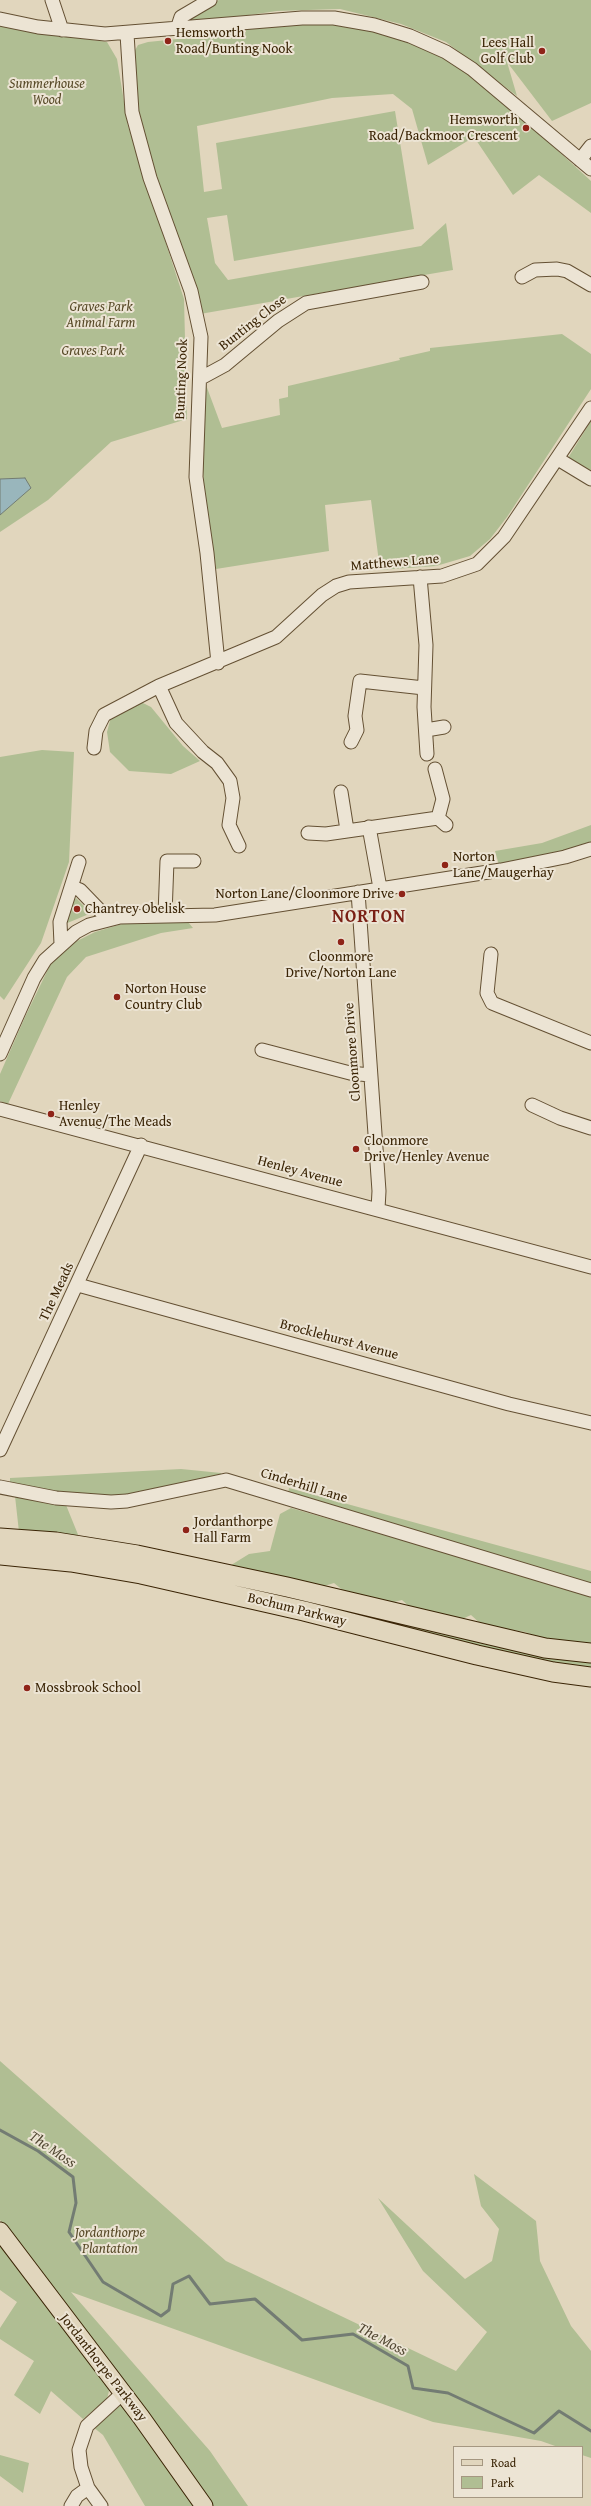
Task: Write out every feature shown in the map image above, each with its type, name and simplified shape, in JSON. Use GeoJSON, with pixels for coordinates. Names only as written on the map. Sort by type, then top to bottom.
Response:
{"type":"FeatureCollection","features":[{"type":"Feature","properties":{"kind":"highway","name":"Bochum Parkway"},"geometry":{"type":"LineString","coordinates":[[0,1538],[56,1542],[137,1555],[287,1587],[545,1648],[591,1653]]}},
{"type":"Feature","properties":{"kind":"highway","name":"Bochum Parkway"},"geometry":{"type":"LineString","coordinates":[[0,1556],[71,1562],[141,1574],[304,1611],[477,1655],[553,1672],[591,1677]]}},
{"type":"Feature","properties":{"kind":"main road","name":"Jordanthorpe Parkway"},"geometry":{"type":"LineString","coordinates":[[0,2231],[123,2393],[204,2506]]}},
{"type":"Feature","properties":{"kind":"street"},"geometry":{"type":"LineString","coordinates":[[52,0],[62,30]]}},
{"type":"Feature","properties":{"kind":"street"},"geometry":{"type":"LineString","coordinates":[[177,29],[181,17],[210,0]]}},
{"type":"Feature","properties":{"kind":"street"},"geometry":{"type":"LineString","coordinates":[[0,19],[62,30],[127,34],[295,18],[334,18],[374,25],[410,36],[446,52],[472,69],[591,169]]}},
{"type":"Feature","properties":{"kind":"street","name":"Bunting Nook"},"geometry":{"type":"LineString","coordinates":[[127,34],[132,112],[150,178],[191,290],[201,337],[201,378],[196,432],[196,477],[208,553],[218,663]]}},
{"type":"Feature","properties":{"kind":"street"},"geometry":{"type":"LineString","coordinates":[[580,160],[591,146]]}},
{"type":"Feature","properties":{"kind":"street"},"geometry":{"type":"LineString","coordinates":[[522,277],[534,270],[557,269],[567,271],[591,285]]}},
{"type":"Feature","properties":{"kind":"street","name":"Bunting Close"},"geometry":{"type":"LineString","coordinates":[[201,378],[225,365],[278,321],[306,303],[422,282]]}},
{"type":"Feature","properties":{"kind":"street","name":"Matthews Lane"},"geometry":{"type":"LineString","coordinates":[[94,748],[99,721],[104,715],[159,686],[218,663],[276,637],[322,595],[336,586],[350,582],[442,576],[470,568],[486,556],[504,537],[591,408]]}},
{"type":"Feature","properties":{"kind":"street"},"geometry":{"type":"LineString","coordinates":[[558,459],[591,479]]}},
{"type":"Feature","properties":{"kind":"street"},"geometry":{"type":"LineString","coordinates":[[420,577],[426,644],[424,688],[427,754]]}},
{"type":"Feature","properties":{"kind":"street"},"geometry":{"type":"LineString","coordinates":[[351,742],[357,730],[355,716],[360,681],[424,688]]}},
{"type":"Feature","properties":{"kind":"street"},"geometry":{"type":"LineString","coordinates":[[159,686],[176,723],[203,752],[217,763],[230,781],[233,798],[229,825],[239,846]]}},
{"type":"Feature","properties":{"kind":"street"},"geometry":{"type":"LineString","coordinates":[[426,730],[444,727]]}},
{"type":"Feature","properties":{"kind":"street"},"geometry":{"type":"LineString","coordinates":[[308,833],[326,834],[368,827],[442,822],[443,799],[436,769]]}},
{"type":"Feature","properties":{"kind":"street"},"geometry":{"type":"LineString","coordinates":[[341,792],[347,830]]}},
{"type":"Feature","properties":{"kind":"street"},"geometry":{"type":"LineString","coordinates":[[368,827],[380,888]]}},
{"type":"Feature","properties":{"kind":"street"},"geometry":{"type":"LineString","coordinates":[[0,1054],[34,978],[45,960],[76,932],[108,919],[165,915],[215,915],[540,863],[591,849]]}},
{"type":"Feature","properties":{"kind":"street"},"geometry":{"type":"LineString","coordinates":[[165,915],[167,861],[194,861]]}},
{"type":"Feature","properties":{"kind":"street"},"geometry":{"type":"LineString","coordinates":[[61,944],[60,922],[79,862]]}},
{"type":"Feature","properties":{"kind":"street"},"geometry":{"type":"LineString","coordinates":[[72,887],[80,890],[108,919]]}},
{"type":"Feature","properties":{"kind":"street","name":"Cloonmore Drive"},"geometry":{"type":"LineString","coordinates":[[358,892],[379,1191],[378,1209]]}},
{"type":"Feature","properties":{"kind":"street"},"geometry":{"type":"LineString","coordinates":[[491,954],[487,993],[492,1004],[591,1043]]}},
{"type":"Feature","properties":{"kind":"street"},"geometry":{"type":"LineString","coordinates":[[262,1050],[342,1072],[370,1075]]}},
{"type":"Feature","properties":{"kind":"street"},"geometry":{"type":"LineString","coordinates":[[532,1105],[560,1118],[591,1128]]}},
{"type":"Feature","properties":{"kind":"street","name":"Henley Avenue"},"geometry":{"type":"LineString","coordinates":[[0,1109],[591,1267]]}},
{"type":"Feature","properties":{"kind":"street","name":"The Meads"},"geometry":{"type":"LineString","coordinates":[[0,1450],[78,1285],[141,1146]]}},
{"type":"Feature","properties":{"kind":"street","name":"Brocklehurst Avenue"},"geometry":{"type":"LineString","coordinates":[[78,1285],[509,1404],[591,1423]]}},
{"type":"Feature","properties":{"kind":"street","name":"Cinderhill Lane"},"geometry":{"type":"LineString","coordinates":[[0,1487],[56,1498],[111,1502],[127,1501],[226,1480],[591,1590]]}},
{"type":"Feature","properties":{"kind":"street"},"geometry":{"type":"LineString","coordinates":[[101,2506],[88,2488],[80,2461],[79,2450],[82,2437],[93,2418],[123,2393]]}},
{"type":"Feature","properties":{"kind":"street"},"geometry":{"type":"LineString","coordinates":[[71,2506],[77,2496],[88,2488]]}},
{"type":"Feature","properties":{"kind":"green space"},"geometry":{"type":"Polygon","coordinates":[[[219,0],[591,0],[591,103],[552,121],[507,62],[517,96],[446,42],[401,24],[340,9],[277,11],[180,25],[187,14],[219,0]]]}},
{"type":"Feature","properties":{"kind":"green space"},"geometry":{"type":"Polygon","coordinates":[[[303,22],[335,23],[379,31],[416,44],[452,62],[509,106],[591,181],[591,213],[539,175],[513,195],[474,137],[428,165],[412,109],[393,94],[332,98],[197,126],[204,192],[222,189],[216,143],[395,111],[414,229],[234,261],[227,215],[207,218],[215,263],[228,280],[421,246],[446,223],[453,270],[200,314],[135,113],[133,54],[138,45],[148,42],[246,32],[246,28],[303,22]]]}},
{"type":"Feature","properties":{"kind":"green space","name":"Graves Park"},"geometry":{"type":"Polygon","coordinates":[[[0,25],[19,30],[107,42],[117,59],[128,126],[184,299],[187,419],[111,442],[48,500],[0,532],[0,25]]]}},
{"type":"Feature","properties":{"kind":"green space"},"geometry":{"type":"Polygon","coordinates":[[[562,334],[591,354],[591,389],[507,517],[490,539],[470,556],[436,566],[380,570],[371,500],[325,505],[329,551],[216,569],[204,484],[201,443],[206,385],[222,428],[280,415],[279,399],[288,397],[288,386],[400,360],[399,358],[430,351],[430,348],[562,334]]]}},
{"type":"Feature","properties":{"kind":"green space"},"geometry":{"type":"Polygon","coordinates":[[[591,421],[591,473],[568,458],[591,421]]]}},
{"type":"Feature","properties":{"kind":"green space"},"geometry":{"type":"Polygon","coordinates":[[[141,702],[151,707],[183,746],[200,761],[171,774],[129,771],[110,752],[107,732],[111,717],[141,702]]]}},
{"type":"Feature","properties":{"kind":"green space"},"geometry":{"type":"Polygon","coordinates":[[[42,750],[74,752],[69,862],[41,943],[4,1000],[0,996],[0,757],[42,750]]]}},
{"type":"Feature","properties":{"kind":"green space"},"geometry":{"type":"Polygon","coordinates":[[[591,825],[591,843],[574,850],[499,865],[495,851],[542,843],[591,825]]]}},
{"type":"Feature","properties":{"kind":"green space"},"geometry":{"type":"Polygon","coordinates":[[[76,898],[85,907],[89,914],[65,924],[70,905],[76,898]]]}},
{"type":"Feature","properties":{"kind":"green space"},"geometry":{"type":"Polygon","coordinates":[[[188,922],[193,928],[161,933],[86,957],[67,977],[8,1104],[0,1101],[0,1074],[25,1017],[51,963],[69,945],[95,932],[122,924],[188,922]]]}},
{"type":"Feature","properties":{"kind":"green space"},"geometry":{"type":"Polygon","coordinates":[[[181,1469],[221,1473],[221,1476],[160,1490],[120,1496],[87,1496],[10,1485],[10,1478],[181,1469]]]}},
{"type":"Feature","properties":{"kind":"green space"},"geometry":{"type":"Polygon","coordinates":[[[289,1488],[591,1571],[591,1585],[288,1494],[289,1488]]]}},
{"type":"Feature","properties":{"kind":"green space"},"geometry":{"type":"Polygon","coordinates":[[[15,1496],[66,1505],[79,1537],[19,1532],[15,1496]]]}},
{"type":"Feature","properties":{"kind":"green space"},"geometry":{"type":"Polygon","coordinates":[[[291,1508],[591,1595],[591,1645],[551,1641],[525,1632],[482,1625],[471,1615],[460,1620],[413,1610],[402,1600],[390,1603],[345,1592],[334,1583],[318,1588],[228,1567],[249,1554],[270,1551],[280,1514],[291,1508]]]}},
{"type":"Feature","properties":{"kind":"green space"},"geometry":{"type":"Polygon","coordinates":[[[105,1556],[591,1660],[591,1672],[583,1671],[105,1556]]]}},
{"type":"Feature","properties":{"kind":"green space","name":"Jordanthorpe Plantation"},"geometry":{"type":"Polygon","coordinates":[[[0,2061],[226,2261],[456,2371],[487,2332],[423,2271],[378,2198],[465,2279],[492,2261],[499,2229],[481,2206],[474,2174],[536,2221],[540,2261],[571,2326],[591,2351],[591,2458],[583,2455],[583,2446],[555,2446],[541,2441],[433,2422],[71,2292],[210,2451],[248,2506],[213,2506],[120,2378],[0,2220],[0,2061]]]}},
{"type":"Feature","properties":{"kind":"green space"},"geometry":{"type":"Polygon","coordinates":[[[0,2243],[107,2384],[109,2391],[107,2399],[83,2419],[51,2391],[40,2414],[14,2395],[34,2361],[0,2339],[0,2328],[17,2302],[0,2290],[0,2243]]]}},
{"type":"Feature","properties":{"kind":"green space"},"geometry":{"type":"Polygon","coordinates":[[[121,2406],[131,2412],[197,2506],[145,2506],[103,2435],[93,2427],[113,2407],[121,2406]]]}},
{"type":"Feature","properties":{"kind":"green space"},"geometry":{"type":"Polygon","coordinates":[[[0,2455],[29,2463],[23,2493],[0,2476],[0,2455]]]}},
{"type":"Feature","properties":{"kind":"water"},"geometry":{"type":"Polygon","coordinates":[[[25,478],[31,488],[0,515],[0,479],[25,478]]]}},
{"type":"Feature","properties":{"kind":"waterway","name":"The Moss"},"geometry":{"type":"LineString","coordinates":[[0,2130],[38,2151],[73,2177],[76,2203],[69,2232],[103,2282],[161,2316],[169,2310],[173,2284],[189,2276],[210,2304],[255,2299],[302,2340],[353,2334],[408,2366],[413,2388],[448,2393],[534,2433],[559,2411],[591,2431]]}},
{"type":"Feature","properties":{"kind":"place","name":"Hemsworth Road/Bunting Nook"},"geometry":{"type":"Point","coordinates":[168,41]}},
{"type":"Feature","properties":{"kind":"place","name":"Lees Hall Golf Club"},"geometry":{"type":"Point","coordinates":[542,51]}},
{"type":"Feature","properties":{"kind":"place","name":"Hemsworth Road/Backmoor Crescent"},"geometry":{"type":"Point","coordinates":[526,128]}},
{"type":"Feature","properties":{"kind":"place","name":"Norton Lane/Maugerhay"},"geometry":{"type":"Point","coordinates":[445,865]}},
{"type":"Feature","properties":{"kind":"place","name":"Norton Lane/Cloonmore Drive"},"geometry":{"type":"Point","coordinates":[402,894]}},
{"type":"Feature","properties":{"kind":"place","name":"Chantrey Obelisk"},"geometry":{"type":"Point","coordinates":[77,909]}},
{"type":"Feature","properties":{"kind":"place","name":"Cloonmore Drive/Norton Lane"},"geometry":{"type":"Point","coordinates":[341,942]}},
{"type":"Feature","properties":{"kind":"place","name":"Norton House Country Club"},"geometry":{"type":"Point","coordinates":[117,997]}},
{"type":"Feature","properties":{"kind":"place","name":"Henley Avenue/The Meads"},"geometry":{"type":"Point","coordinates":[51,1114]}},
{"type":"Feature","properties":{"kind":"place","name":"Cloonmore Drive/Henley Avenue"},"geometry":{"type":"Point","coordinates":[356,1149]}},
{"type":"Feature","properties":{"kind":"place","name":"Jordanthorpe Hall Farm"},"geometry":{"type":"Point","coordinates":[186,1530]}},
{"type":"Feature","properties":{"kind":"place","name":"Mossbrook School"},"geometry":{"type":"Point","coordinates":[27,1688]}},
{"type":"Feature","properties":{"kind":"district","name":"NORTON"},"geometry":{"type":"Point","coordinates":[369,917]}},
{"type":"Feature","properties":{"kind":"park label","name":"Summerhouse Wood"},"geometry":{"type":"Point","coordinates":[47,92]}},
{"type":"Feature","properties":{"kind":"park label","name":"Graves Park Animal Farm"},"geometry":{"type":"Point","coordinates":[101,316]}}]}
